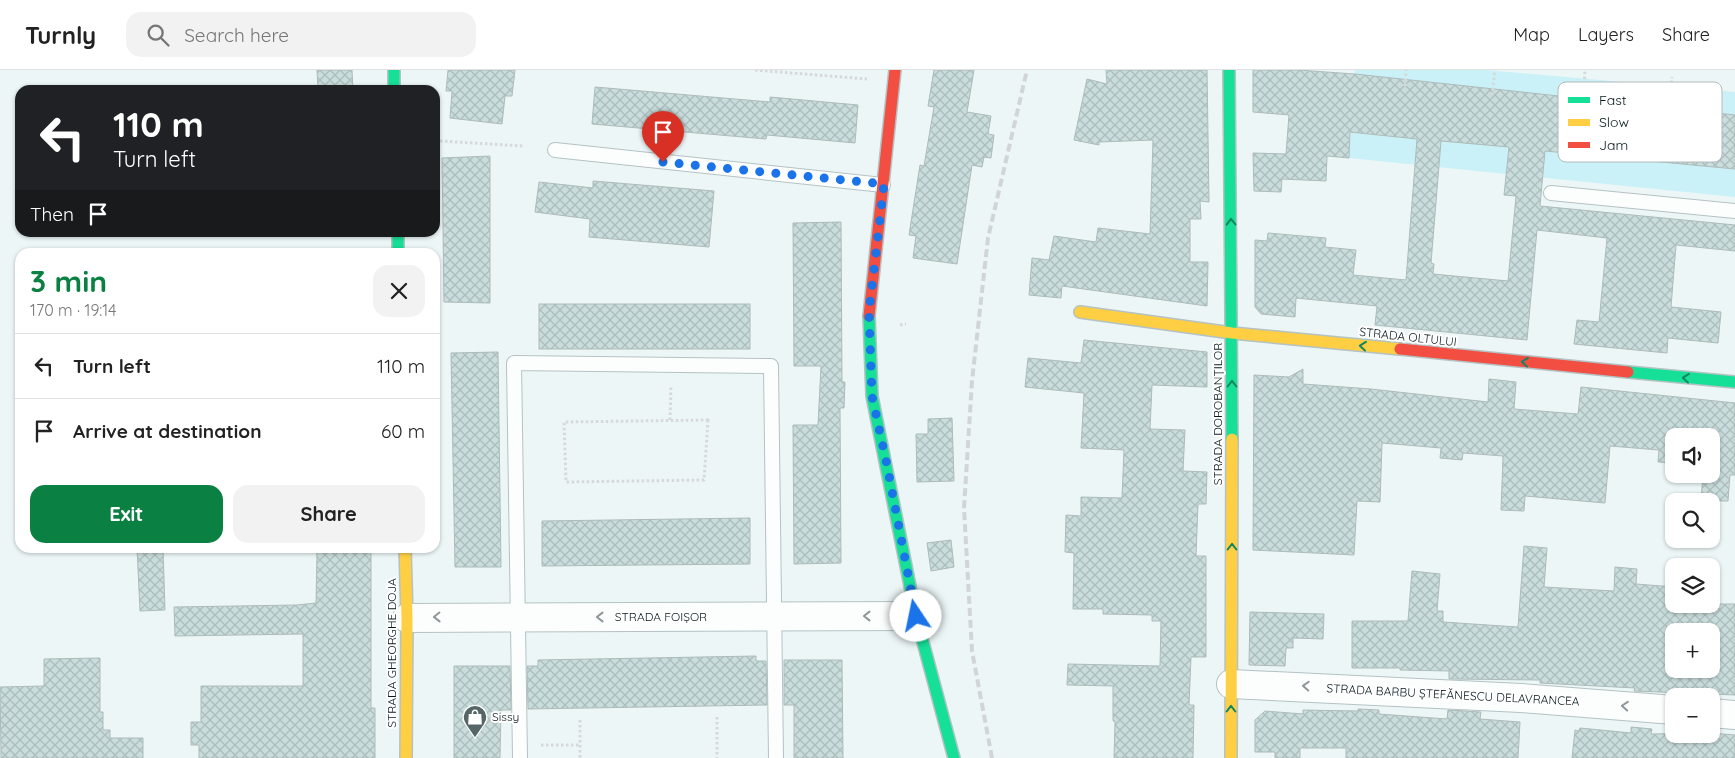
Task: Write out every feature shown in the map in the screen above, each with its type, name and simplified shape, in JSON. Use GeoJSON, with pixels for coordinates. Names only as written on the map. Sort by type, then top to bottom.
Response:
{"type":"FeatureCollection","features":[{"type":"Feature","properties":{"kind":"street"},"geometry":{"type":"LineString","coordinates":[[394,70],[394,85]]}},
{"type":"Feature","properties":{"kind":"street"},"geometry":{"type":"LineString","coordinates":[[895,70],[869,312],[872,396],[916,616],[954,758]]}},
{"type":"Feature","properties":{"kind":"street","name":"STRADA DOROBANȚILOR"},"geometry":{"type":"LineString","coordinates":[[1229,70],[1232,333],[1231,758]]}},
{"type":"Feature","properties":{"kind":"street","name":"STRADA OLTULUI"},"geometry":{"type":"LineString","coordinates":[[1080,312],[1232,333],[1735,382]]}},
{"type":"Feature","properties":{"kind":"street","name":"STRADA GHEORGHE DOJA"},"geometry":{"type":"LineString","coordinates":[[405,553],[406,758]]}},
{"type":"Feature","properties":{"kind":"street","name":"STRADA FOIȘOR"},"geometry":{"type":"LineString","coordinates":[[406,618],[518,616],[916,616]]}},
{"type":"Feature","properties":{"kind":"street","name":"STRADA BARBU ȘTEFĂNESCU DELAVRANCEA"},"geometry":{"type":"LineString","coordinates":[[1232,684],[1511,697],[1665,709]]}},
{"type":"Feature","properties":{"kind":"street"},"geometry":{"type":"LineString","coordinates":[[1720,713],[1735,714]]}},
{"type":"Feature","properties":{"kind":"lane"},"geometry":{"type":"LineString","coordinates":[[555,150],[884,184]]}},
{"type":"Feature","properties":{"kind":"lane"},"geometry":{"type":"LineString","coordinates":[[1551,193],[1735,211]]}},
{"type":"Feature","properties":{"kind":"lane"},"geometry":{"type":"LineString","coordinates":[[520,751],[514,363],[771,366],[776,758]]}},
{"type":"Feature","properties":{"kind":"path"},"geometry":{"type":"LineString","coordinates":[[755,70],[870,79]]}},
{"type":"Feature","properties":{"kind":"path"},"geometry":{"type":"LineString","coordinates":[[1405,86],[1406,70]]}},
{"type":"Feature","properties":{"kind":"path"},"geometry":{"type":"LineString","coordinates":[[1492,95],[1495,70]]}},
{"type":"Feature","properties":{"kind":"path"},"geometry":{"type":"LineString","coordinates":[[1672,77],[1672,82]]}},
{"type":"Feature","properties":{"kind":"path"},"geometry":{"type":"LineString","coordinates":[[440,141],[523,146]]}},
{"type":"Feature","properties":{"kind":"path"},"geometry":{"type":"LineString","coordinates":[[900,325],[906,324]]}},
{"type":"Feature","properties":{"kind":"path"},"geometry":{"type":"LineString","coordinates":[[670,420],[672,364]]}},
{"type":"Feature","properties":{"kind":"path"},"geometry":{"type":"LineString","coordinates":[[670,420],[708,420],[704,480],[566,482],[564,422],[670,420]]}},
{"type":"Feature","properties":{"kind":"path"},"geometry":{"type":"LineString","coordinates":[[717,718],[717,758]]}},
{"type":"Feature","properties":{"kind":"path"},"geometry":{"type":"LineString","coordinates":[[580,720],[580,758]]}},
{"type":"Feature","properties":{"kind":"path"},"geometry":{"type":"LineString","coordinates":[[520,751],[580,745]]}},
{"type":"Feature","properties":{"kind":"shaded area"},"geometry":{"type":"Polygon","coordinates":[[[1355,70],[1486,70],[1622,82],[1558,82],[1558,162],[1722,162],[1722,91],[1735,92],[1735,197],[1349,158],[1355,70]]]}},
{"type":"Feature","properties":{"kind":"building"},"geometry":{"type":"Polygon","coordinates":[[[317,70],[352,70],[353,85],[318,85],[317,70]]]}},
{"type":"Feature","properties":{"kind":"building"},"geometry":{"type":"Polygon","coordinates":[[[448,70],[515,70],[512,96],[505,96],[502,124],[450,118],[452,91],[446,91],[448,70]]]}},
{"type":"Feature","properties":{"kind":"building"},"geometry":{"type":"Polygon","coordinates":[[[934,70],[974,70],[967,112],[991,116],[988,134],[994,135],[991,158],[984,157],[982,167],[972,165],[957,264],[913,258],[916,236],[909,235],[920,165],[924,166],[934,107],[928,106],[934,70]]]}},
{"type":"Feature","properties":{"kind":"building"},"geometry":{"type":"Polygon","coordinates":[[[1106,70],[1207,70],[1209,202],[1200,201],[1201,219],[1190,219],[1190,262],[1208,262],[1207,306],[1062,286],[1061,298],[1029,295],[1032,258],[1049,260],[1054,236],[1096,242],[1098,228],[1150,234],[1153,140],[1099,142],[1099,145],[1074,140],[1087,79],[1107,84],[1106,70]]]}},
{"type":"Feature","properties":{"kind":"building"},"geometry":{"type":"Polygon","coordinates":[[[1253,70],[1298,70],[1355,74],[1558,96],[1558,152],[1545,151],[1540,206],[1735,225],[1735,251],[1676,245],[1671,307],[1721,312],[1718,343],[1668,338],[1667,353],[1574,344],[1577,320],[1599,322],[1607,238],[1537,230],[1527,340],[1375,325],[1377,306],[1296,298],[1295,317],[1261,314],[1255,307],[1255,240],[1267,241],[1268,233],[1326,238],[1325,247],[1356,250],[1353,275],[1406,280],[1417,139],[1350,132],[1349,158],[1327,156],[1326,181],[1282,179],[1281,192],[1254,191],[1253,153],[1286,154],[1289,115],[1253,112],[1253,70]],[[1441,141],[1431,263],[1434,264],[1433,274],[1508,281],[1516,196],[1504,195],[1509,147],[1441,141]]]}},
{"type":"Feature","properties":{"kind":"building"},"geometry":{"type":"Polygon","coordinates":[[[595,87],[770,102],[770,97],[858,105],[855,143],[767,135],[766,139],[592,124],[595,87]]]}},
{"type":"Feature","properties":{"kind":"building"},"geometry":{"type":"Polygon","coordinates":[[[1722,114],[1735,115],[1735,169],[1661,162],[1722,162],[1722,114]]]}},
{"type":"Feature","properties":{"kind":"building"},"geometry":{"type":"Polygon","coordinates":[[[490,156],[490,303],[444,302],[442,158],[490,156]]]}},
{"type":"Feature","properties":{"kind":"building"},"geometry":{"type":"Polygon","coordinates":[[[593,181],[714,191],[709,247],[589,237],[590,219],[535,212],[539,182],[593,188],[593,181]]]}},
{"type":"Feature","properties":{"kind":"building"},"geometry":{"type":"Polygon","coordinates":[[[841,222],[842,382],[845,382],[844,408],[840,408],[841,563],[794,564],[793,425],[818,425],[821,366],[794,366],[793,223],[841,222]]]}},
{"type":"Feature","properties":{"kind":"building"},"geometry":{"type":"Polygon","coordinates":[[[539,304],[750,304],[750,349],[539,349],[539,304]]]}},
{"type":"Feature","properties":{"kind":"building"},"geometry":{"type":"Polygon","coordinates":[[[1084,340],[1207,352],[1207,387],[1152,385],[1150,429],[1185,430],[1183,471],[1207,472],[1206,504],[1198,504],[1196,556],[1206,556],[1206,657],[1191,657],[1189,705],[1194,705],[1193,758],[1114,758],[1115,721],[1113,721],[1113,686],[1067,685],[1068,664],[1160,666],[1161,621],[1152,621],[1152,615],[1103,614],[1103,609],[1073,609],[1074,553],[1065,552],[1066,515],[1081,516],[1081,497],[1122,498],[1124,450],[1081,448],[1084,393],[1025,387],[1028,358],[1081,363],[1084,340]]]}},
{"type":"Feature","properties":{"kind":"building"},"geometry":{"type":"Polygon","coordinates":[[[498,352],[501,567],[455,567],[451,353],[498,352]]]}},
{"type":"Feature","properties":{"kind":"building"},"geometry":{"type":"Polygon","coordinates":[[[1303,369],[1303,384],[1371,389],[1488,402],[1489,379],[1516,382],[1514,409],[1578,414],[1581,387],[1735,403],[1735,475],[1730,475],[1728,501],[1720,501],[1720,493],[1702,493],[1702,483],[1720,483],[1720,428],[1665,428],[1665,462],[1658,462],[1659,450],[1610,446],[1605,503],[1525,496],[1524,511],[1501,510],[1503,456],[1463,453],[1462,460],[1440,458],[1441,448],[1382,443],[1380,502],[1357,501],[1354,555],[1253,550],[1254,375],[1289,377],[1303,369]]]}},
{"type":"Feature","properties":{"kind":"building"},"geometry":{"type":"Polygon","coordinates":[[[952,418],[954,481],[917,482],[916,434],[928,434],[928,419],[952,418]]]}},
{"type":"Feature","properties":{"kind":"building"},"geometry":{"type":"Polygon","coordinates":[[[750,518],[750,564],[542,566],[542,521],[750,518]]]}},
{"type":"Feature","properties":{"kind":"building"},"geometry":{"type":"Polygon","coordinates":[[[951,540],[954,567],[931,571],[927,543],[951,540]]]}},
{"type":"Feature","properties":{"kind":"building"},"geometry":{"type":"Polygon","coordinates":[[[1524,546],[1547,548],[1544,587],[1614,591],[1615,567],[1637,569],[1636,584],[1665,586],[1665,613],[1720,613],[1720,604],[1735,604],[1735,695],[1720,694],[1720,688],[1665,688],[1665,692],[1634,691],[1635,688],[1540,683],[1540,680],[1449,679],[1449,671],[1352,668],[1352,621],[1408,621],[1412,571],[1440,574],[1437,611],[1443,611],[1443,622],[1518,627],[1524,546]]]}},
{"type":"Feature","properties":{"kind":"building"},"geometry":{"type":"Polygon","coordinates":[[[137,553],[163,553],[165,610],[140,611],[137,553]]]}},
{"type":"Feature","properties":{"kind":"building"},"geometry":{"type":"Polygon","coordinates":[[[317,553],[371,553],[371,708],[375,708],[375,758],[199,758],[199,745],[191,745],[191,722],[201,722],[201,686],[303,686],[303,634],[175,636],[174,607],[316,603],[317,553]]]}},
{"type":"Feature","properties":{"kind":"building"},"geometry":{"type":"Polygon","coordinates":[[[1250,612],[1324,614],[1323,639],[1293,638],[1293,648],[1286,648],[1285,666],[1249,665],[1250,612]]]}},
{"type":"Feature","properties":{"kind":"building"},"geometry":{"type":"Polygon","coordinates":[[[756,656],[756,661],[766,661],[767,705],[528,709],[527,666],[538,666],[538,660],[756,656]]]}},
{"type":"Feature","properties":{"kind":"building"},"geometry":{"type":"Polygon","coordinates":[[[100,658],[100,712],[103,712],[103,730],[110,730],[110,738],[143,738],[143,758],[1,758],[0,687],[44,686],[44,659],[100,658]]]}},
{"type":"Feature","properties":{"kind":"building"},"geometry":{"type":"Polygon","coordinates":[[[784,660],[842,660],[843,758],[794,758],[794,705],[784,705],[784,660]]]}},
{"type":"Feature","properties":{"kind":"building"},"geometry":{"type":"Polygon","coordinates":[[[454,666],[510,666],[511,710],[501,710],[500,758],[454,758],[454,666]]]}},
{"type":"Feature","properties":{"kind":"building"},"geometry":{"type":"Polygon","coordinates":[[[1358,709],[1379,710],[1379,714],[1447,719],[1448,710],[1481,712],[1480,719],[1520,722],[1518,758],[1346,758],[1346,748],[1300,748],[1300,758],[1275,758],[1275,752],[1255,752],[1255,720],[1265,711],[1303,714],[1303,710],[1358,711],[1358,709]]]}},
{"type":"Feature","properties":{"kind":"building"},"geometry":{"type":"Polygon","coordinates":[[[1631,727],[1652,729],[1651,734],[1665,734],[1665,743],[1720,743],[1720,734],[1735,735],[1735,758],[1572,758],[1575,730],[1579,731],[1580,728],[1631,733],[1631,727]]]}},
{"type":"Feature","properties":{"kind":"railway"},"geometry":{"type":"LineString","coordinates":[[992,758],[972,651],[964,508],[972,381],[988,238],[1027,70]]}},
{"type":"Feature","properties":{"kind":"traffic: fast"},"geometry":{"type":"LineString","coordinates":[[394,70],[394,85]]}},
{"type":"Feature","properties":{"kind":"traffic: fast"},"geometry":{"type":"LineString","coordinates":[[1229,70],[1232,439]]}},
{"type":"Feature","properties":{"kind":"traffic: fast"},"geometry":{"type":"LineString","coordinates":[[398,237],[398,248]]}},
{"type":"Feature","properties":{"kind":"traffic: fast"},"geometry":{"type":"LineString","coordinates":[[869,316],[872,396],[916,616],[954,758]]}},
{"type":"Feature","properties":{"kind":"traffic: fast"},"geometry":{"type":"LineString","coordinates":[[1628,372],[1735,382]]}},
{"type":"Feature","properties":{"kind":"traffic: slow"},"geometry":{"type":"LineString","coordinates":[[1080,312],[1232,333],[1400,349]]}},
{"type":"Feature","properties":{"kind":"traffic: slow"},"geometry":{"type":"LineString","coordinates":[[1231,758],[1232,439]]}},
{"type":"Feature","properties":{"kind":"traffic: slow"},"geometry":{"type":"LineString","coordinates":[[405,553],[407,618],[406,758]]}},
{"type":"Feature","properties":{"kind":"traffic: jam"},"geometry":{"type":"LineString","coordinates":[[869,316],[895,70]]}},
{"type":"Feature","properties":{"kind":"traffic: jam"},"geometry":{"type":"LineString","coordinates":[[1400,349],[1628,372]]}},
{"type":"Feature","properties":{"kind":"place","name":"Sissy"},"geometry":{"type":"Point","coordinates":[475,738]}},
{"type":"Feature","properties":{"kind":"route"},"geometry":{"type":"LineString","coordinates":[[663,162],[884,184],[869,312],[872,396],[916,616]]}}]}
